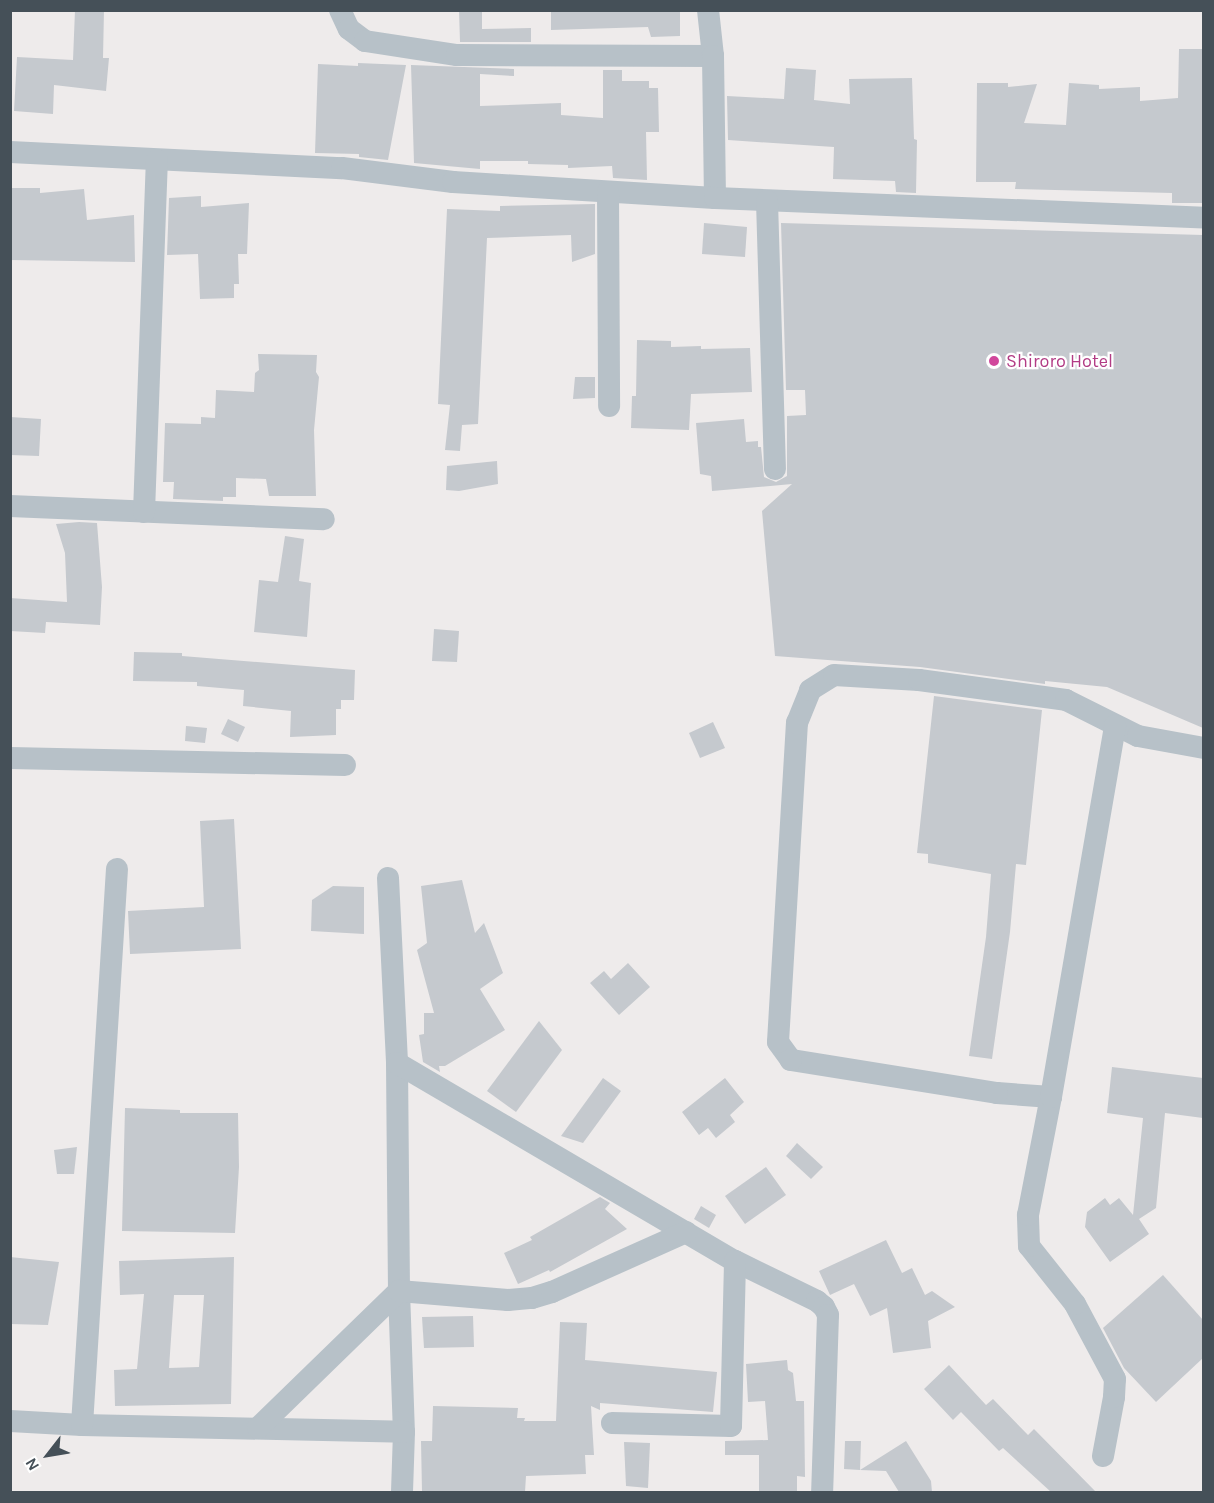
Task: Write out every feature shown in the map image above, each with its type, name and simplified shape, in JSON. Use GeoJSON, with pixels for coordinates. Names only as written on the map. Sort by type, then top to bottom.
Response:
{"type":"FeatureCollection","features":[{"type":"Feature","properties":{"kind":"street"},"geometry":{"type":"LineString","coordinates":[[340,10],[348,29],[365,42],[457,55],[713,56]]}},
{"type":"Feature","properties":{"kind":"street"},"geometry":{"type":"LineString","coordinates":[[708,10],[713,56],[715,198]]}},
{"type":"Feature","properties":{"kind":"street"},"geometry":{"type":"LineString","coordinates":[[10,152],[342,168],[453,182],[766,201],[1203,218]]}},
{"type":"Feature","properties":{"kind":"street"},"geometry":{"type":"LineString","coordinates":[[144,512],[157,160]]}},
{"type":"Feature","properties":{"kind":"street"},"geometry":{"type":"LineString","coordinates":[[608,192],[609,406]]}},
{"type":"Feature","properties":{"kind":"street"},"geometry":{"type":"LineString","coordinates":[[766,201],[775,469]]}},
{"type":"Feature","properties":{"kind":"street"},"geometry":{"type":"LineString","coordinates":[[10,506],[324,519]]}},
{"type":"Feature","properties":{"kind":"street"},"geometry":{"type":"LineString","coordinates":[[1051,1097],[997,1092],[791,1060],[778,1042],[796,723],[810,690],[834,675],[919,680],[1066,700],[1138,736],[1203,748]]}},
{"type":"Feature","properties":{"kind":"street"},"geometry":{"type":"LineString","coordinates":[[1103,1456],[1115,1379],[1075,1304],[1029,1246],[1028,1215],[1051,1097],[1115,725]]}},
{"type":"Feature","properties":{"kind":"street"},"geometry":{"type":"LineString","coordinates":[[10,758],[345,765]]}},
{"type":"Feature","properties":{"kind":"street"},"geometry":{"type":"LineString","coordinates":[[82,1425],[117,869]]}},
{"type":"Feature","properties":{"kind":"street"},"geometry":{"type":"LineString","coordinates":[[388,878],[397,1064],[399,1291],[404,1432],[402,1492]]}},
{"type":"Feature","properties":{"kind":"street"},"geometry":{"type":"LineString","coordinates":[[397,1064],[735,1261],[817,1301],[828,1315],[822,1492]]}},
{"type":"Feature","properties":{"kind":"street"},"geometry":{"type":"LineString","coordinates":[[258,1428],[399,1291],[508,1300],[532,1298],[552,1292],[686,1232]]}},
{"type":"Feature","properties":{"kind":"street"},"geometry":{"type":"LineString","coordinates":[[612,1423],[731,1426],[735,1261]]}},
{"type":"Feature","properties":{"kind":"street"},"geometry":{"type":"LineString","coordinates":[[10,1420],[82,1425],[404,1432]]}},
{"type":"Feature","properties":{"kind":"building"},"geometry":{"type":"Polygon","coordinates":[[[75,10],[104,10],[103,58],[109,58],[106,91],[54,85],[53,114],[14,111],[17,57],[73,60],[75,10]]]}},
{"type":"Feature","properties":{"kind":"building"},"geometry":{"type":"Polygon","coordinates":[[[459,10],[482,10],[482,29],[531,28],[531,42],[460,42],[459,10]]]}},
{"type":"Feature","properties":{"kind":"building"},"geometry":{"type":"Polygon","coordinates":[[[551,10],[680,10],[680,36],[651,37],[648,27],[551,30],[551,10]]]}},
{"type":"Feature","properties":{"kind":"building"},"geometry":{"type":"Polygon","coordinates":[[[1179,49],[1203,49],[1203,203],[1172,203],[1172,193],[1015,189],[1016,182],[976,182],[977,83],[1008,83],[1008,87],[1037,84],[1024,123],[1066,125],[1069,83],[1099,85],[1099,89],[1140,87],[1140,101],[1178,98],[1179,49]]]}},
{"type":"Feature","properties":{"kind":"building"},"geometry":{"type":"Polygon","coordinates":[[[358,63],[406,65],[388,160],[359,157],[359,154],[315,153],[318,64],[358,66],[358,63]]]}},
{"type":"Feature","properties":{"kind":"building"},"geometry":{"type":"Polygon","coordinates":[[[411,65],[514,69],[514,76],[480,74],[480,106],[561,103],[561,115],[603,118],[603,70],[622,70],[622,81],[649,81],[649,88],[658,88],[659,132],[646,132],[647,180],[613,178],[612,166],[568,168],[568,165],[528,164],[528,161],[480,161],[480,169],[414,163],[411,65]]]}},
{"type":"Feature","properties":{"kind":"building"},"geometry":{"type":"Polygon","coordinates":[[[786,68],[816,70],[814,100],[850,104],[849,79],[912,78],[914,139],[917,140],[916,193],[896,192],[895,181],[833,179],[834,147],[728,140],[727,96],[784,99],[786,68]]]}},
{"type":"Feature","properties":{"kind":"building"},"geometry":{"type":"Polygon","coordinates":[[[10,188],[40,188],[40,193],[84,189],[87,220],[134,215],[135,262],[10,260],[10,188]]]}},
{"type":"Feature","properties":{"kind":"building"},"geometry":{"type":"Polygon","coordinates":[[[201,196],[201,207],[249,203],[247,254],[238,254],[239,284],[234,284],[234,298],[200,299],[198,254],[167,255],[169,198],[201,196]]]}},
{"type":"Feature","properties":{"kind":"building"},"geometry":{"type":"Polygon","coordinates":[[[595,204],[595,254],[572,262],[571,235],[487,238],[478,424],[462,425],[460,451],[445,450],[450,405],[438,404],[447,209],[500,211],[500,206],[595,204]]]}},
{"type":"Feature","properties":{"kind":"building"},"geometry":{"type":"Polygon","coordinates":[[[704,223],[747,227],[745,257],[702,254],[704,223]]]}},
{"type":"Feature","properties":{"kind":"building","name":"Shiroro Hotel"},"geometry":{"type":"Polygon","coordinates":[[[781,223],[1203,235],[1203,728],[1107,687],[1045,681],[1045,684],[920,667],[775,656],[762,511],[792,484],[712,491],[711,476],[700,474],[696,423],[744,419],[746,442],[758,441],[758,447],[761,447],[764,477],[776,482],[787,476],[787,416],[806,415],[805,390],[786,390],[781,223]]]}},
{"type":"Feature","properties":{"kind":"building"},"geometry":{"type":"Polygon","coordinates":[[[637,340],[671,341],[671,347],[750,348],[752,392],[691,394],[689,430],[631,428],[632,396],[636,396],[637,340]]]}},
{"type":"Feature","properties":{"kind":"building"},"geometry":{"type":"Polygon","coordinates":[[[258,354],[317,355],[316,372],[319,377],[314,430],[316,496],[269,496],[266,479],[236,478],[236,497],[223,497],[223,501],[173,499],[174,482],[163,482],[165,423],[201,424],[201,417],[215,418],[216,390],[254,392],[255,373],[259,370],[258,354]]]}},
{"type":"Feature","properties":{"kind":"building"},"geometry":{"type":"Polygon","coordinates":[[[575,377],[595,377],[595,398],[573,399],[575,377]]]}},
{"type":"Feature","properties":{"kind":"building"},"geometry":{"type":"Polygon","coordinates":[[[10,417],[41,419],[39,456],[10,455],[10,417]]]}},
{"type":"Feature","properties":{"kind":"building"},"geometry":{"type":"Polygon","coordinates":[[[497,461],[498,484],[459,491],[446,490],[447,466],[497,461]]]}},
{"type":"Feature","properties":{"kind":"building"},"geometry":{"type":"Polygon","coordinates":[[[97,523],[102,587],[100,625],[46,622],[45,633],[10,631],[10,598],[67,602],[65,553],[56,524],[97,523]]]}},
{"type":"Feature","properties":{"kind":"building"},"geometry":{"type":"Polygon","coordinates":[[[285,536],[304,539],[299,581],[311,583],[307,637],[254,632],[259,580],[278,582],[285,536]]]}},
{"type":"Feature","properties":{"kind":"building"},"geometry":{"type":"Polygon","coordinates":[[[434,629],[459,631],[457,662],[432,661],[434,629]]]}},
{"type":"Feature","properties":{"kind":"building"},"geometry":{"type":"Polygon","coordinates":[[[134,652],[182,653],[182,656],[355,670],[354,700],[341,700],[341,709],[336,709],[336,735],[290,737],[291,711],[243,706],[244,690],[197,686],[197,682],[133,681],[134,652]]]}},
{"type":"Feature","properties":{"kind":"building"},"geometry":{"type":"Polygon","coordinates":[[[934,696],[1042,710],[1026,865],[1016,864],[1010,932],[992,1059],[969,1056],[986,937],[991,874],[928,863],[928,854],[917,853],[934,696]]]}},
{"type":"Feature","properties":{"kind":"building"},"geometry":{"type":"Polygon","coordinates":[[[228,719],[245,727],[238,742],[221,734],[228,719]]]}},
{"type":"Feature","properties":{"kind":"building"},"geometry":{"type":"Polygon","coordinates":[[[713,722],[725,748],[700,758],[689,733],[713,722]]]}},
{"type":"Feature","properties":{"kind":"building"},"geometry":{"type":"Polygon","coordinates":[[[186,726],[207,728],[205,743],[185,741],[186,726]]]}},
{"type":"Feature","properties":{"kind":"building"},"geometry":{"type":"Polygon","coordinates":[[[234,819],[241,949],[130,954],[128,911],[204,907],[200,821],[234,819]]]}},
{"type":"Feature","properties":{"kind":"building"},"geometry":{"type":"Polygon","coordinates":[[[462,880],[475,933],[484,923],[503,973],[480,989],[505,1030],[445,1066],[439,1066],[440,1072],[423,1062],[419,1035],[424,1034],[424,1013],[434,1013],[417,950],[427,943],[421,886],[462,880]]]}},
{"type":"Feature","properties":{"kind":"building"},"geometry":{"type":"Polygon","coordinates":[[[333,886],[364,887],[364,934],[311,931],[312,900],[333,886]]]}},
{"type":"Feature","properties":{"kind":"building"},"geometry":{"type":"Polygon","coordinates":[[[628,963],[650,987],[619,1015],[590,983],[604,971],[611,979],[628,963]]]}},
{"type":"Feature","properties":{"kind":"building"},"geometry":{"type":"Polygon","coordinates":[[[539,1021],[562,1050],[516,1112],[487,1091],[539,1021]]]}},
{"type":"Feature","properties":{"kind":"building"},"geometry":{"type":"Polygon","coordinates":[[[1112,1067],[1203,1078],[1203,1118],[1165,1113],[1156,1208],[1139,1219],[1149,1234],[1110,1262],[1085,1227],[1087,1212],[1105,1198],[1110,1205],[1119,1198],[1133,1215],[1143,1118],[1107,1113],[1112,1067]]]}},
{"type":"Feature","properties":{"kind":"building"},"geometry":{"type":"Polygon","coordinates":[[[603,1078],[621,1091],[583,1143],[561,1136],[603,1078]]]}},
{"type":"Feature","properties":{"kind":"building"},"geometry":{"type":"Polygon","coordinates":[[[725,1078],[744,1102],[730,1115],[735,1122],[716,1138],[708,1128],[699,1135],[682,1112],[725,1078]]]}},
{"type":"Feature","properties":{"kind":"building"},"geometry":{"type":"Polygon","coordinates":[[[125,1108],[180,1110],[180,1113],[238,1113],[239,1167],[235,1233],[122,1231],[125,1108]]]}},
{"type":"Feature","properties":{"kind":"building"},"geometry":{"type":"Polygon","coordinates":[[[797,1143],[823,1167],[811,1179],[786,1156],[797,1143]]]}},
{"type":"Feature","properties":{"kind":"building"},"geometry":{"type":"Polygon","coordinates":[[[77,1147],[74,1174],[57,1174],[54,1150],[77,1147]]]}},
{"type":"Feature","properties":{"kind":"building"},"geometry":{"type":"Polygon","coordinates":[[[766,1167],[786,1195],[745,1224],[725,1196],[766,1167]]]}},
{"type":"Feature","properties":{"kind":"building"},"geometry":{"type":"Polygon","coordinates":[[[600,1197],[610,1203],[605,1209],[627,1229],[550,1272],[549,1270],[518,1284],[504,1253],[532,1240],[530,1237],[600,1197]]]}},
{"type":"Feature","properties":{"kind":"building"},"geometry":{"type":"Polygon","coordinates":[[[701,1206],[716,1215],[709,1228],[694,1219],[701,1206]]]}},
{"type":"Feature","properties":{"kind":"building"},"geometry":{"type":"Polygon","coordinates":[[[886,1240],[902,1273],[912,1268],[925,1295],[932,1291],[955,1307],[928,1321],[931,1348],[893,1353],[887,1308],[870,1316],[854,1284],[830,1295],[819,1271],[886,1240]]]}},
{"type":"Feature","properties":{"kind":"building"},"geometry":{"type":"Polygon","coordinates":[[[10,1257],[59,1262],[48,1325],[10,1324],[10,1257]]]}},
{"type":"Feature","properties":{"kind":"building"},"geometry":{"type":"Polygon","coordinates":[[[234,1257],[231,1404],[115,1406],[114,1370],[137,1369],[144,1294],[120,1295],[119,1261],[234,1257]],[[174,1295],[169,1368],[199,1367],[204,1295],[174,1295]]]}},
{"type":"Feature","properties":{"kind":"building"},"geometry":{"type":"Polygon","coordinates":[[[1163,1275],[1203,1320],[1203,1358],[1156,1402],[1124,1368],[1103,1328],[1163,1275]]]}},
{"type":"Feature","properties":{"kind":"building"},"geometry":{"type":"Polygon","coordinates":[[[473,1316],[474,1347],[424,1348],[422,1317],[473,1316]]]}},
{"type":"Feature","properties":{"kind":"building"},"geometry":{"type":"Polygon","coordinates":[[[560,1322],[587,1323],[585,1360],[717,1372],[713,1412],[600,1403],[600,1410],[591,1406],[594,1455],[585,1455],[586,1474],[526,1476],[525,1492],[422,1492],[421,1441],[432,1441],[433,1406],[518,1408],[517,1418],[525,1418],[524,1421],[556,1421],[560,1322]]]}},
{"type":"Feature","properties":{"kind":"building"},"geometry":{"type":"Polygon","coordinates":[[[787,1360],[788,1370],[793,1373],[796,1401],[804,1401],[805,1477],[797,1476],[797,1492],[759,1492],[759,1455],[725,1455],[725,1441],[768,1440],[765,1401],[748,1402],[746,1364],[787,1360]]]}},
{"type":"Feature","properties":{"kind":"building"},"geometry":{"type":"Polygon","coordinates":[[[949,1365],[986,1405],[993,1399],[1028,1435],[1034,1429],[1096,1492],[1051,1492],[1003,1448],[999,1451],[961,1412],[953,1420],[924,1389],[949,1365]]]}},
{"type":"Feature","properties":{"kind":"building"},"geometry":{"type":"Polygon","coordinates":[[[845,1441],[861,1441],[860,1470],[844,1469],[845,1441]]]}},
{"type":"Feature","properties":{"kind":"building"},"geometry":{"type":"Polygon","coordinates":[[[906,1441],[931,1481],[932,1492],[899,1492],[886,1471],[860,1470],[906,1441]]]}},
{"type":"Feature","properties":{"kind":"building"},"geometry":{"type":"Polygon","coordinates":[[[624,1442],[650,1443],[648,1488],[626,1486],[624,1442]]]}},
{"type":"Feature","properties":{"kind":"place","name":"Shiroro Hotel"},"geometry":{"type":"Point","coordinates":[994,361]}}]}
